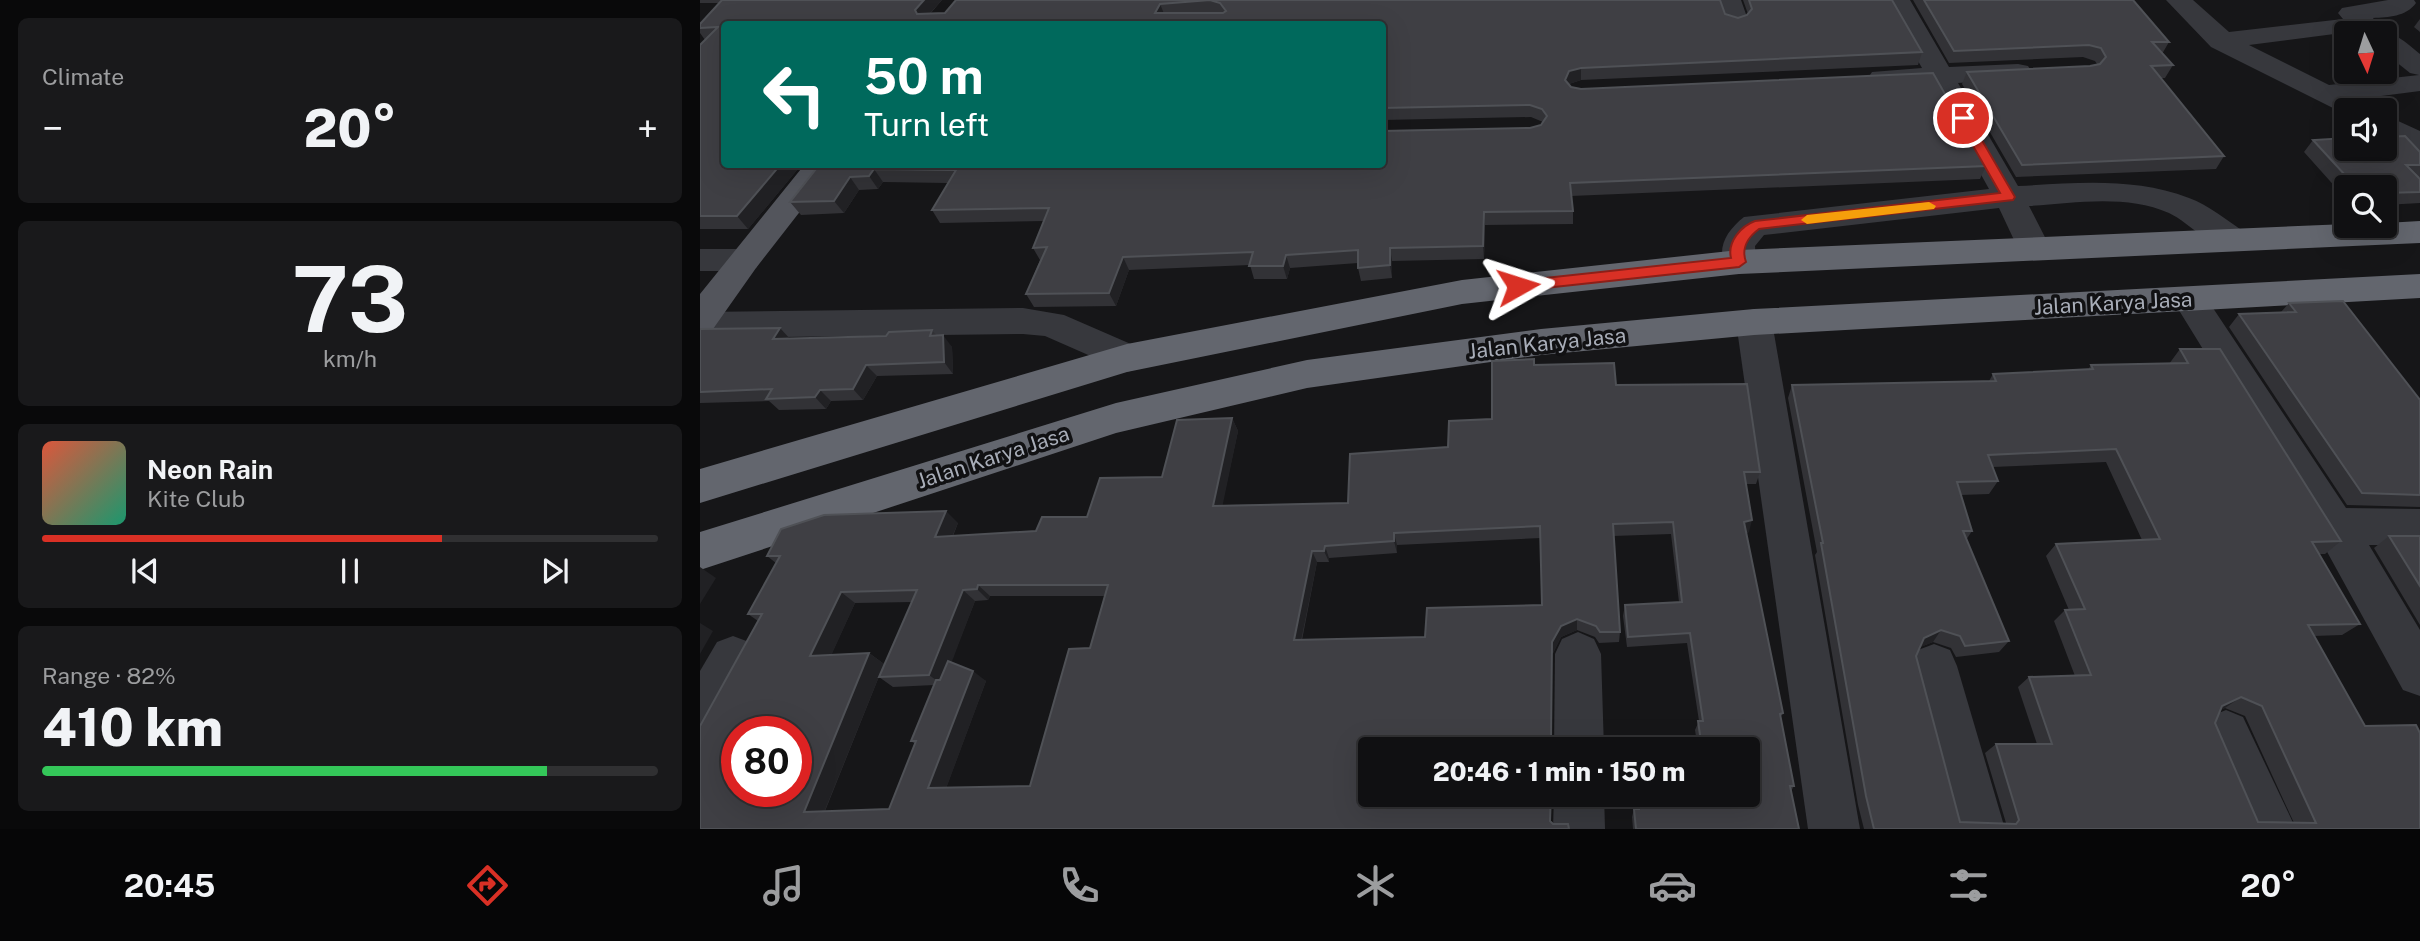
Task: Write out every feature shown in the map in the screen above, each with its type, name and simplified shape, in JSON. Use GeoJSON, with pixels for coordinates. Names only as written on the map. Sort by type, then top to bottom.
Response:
{"type":"FeatureCollection","features":[{"type":"Feature","properties":{"kind":"highway"},"geometry":{"type":"LineString","coordinates":[[700,486],[1127,358],[1462,292],[1739,262],[2233,240],[2414,239]]}},
{"type":"Feature","properties":{"kind":"highway","name":"Jalan Karya Jasa"},"geometry":{"type":"LineString","coordinates":[[700,551],[1116,418],[1307,374],[1541,342],[1754,322],[2420,286]]}},
{"type":"Feature","properties":{"kind":"main road"},"geometry":{"type":"LineString","coordinates":[[700,323],[744,260],[819,168]]}},
{"type":"Feature","properties":{"kind":"street"},"geometry":{"type":"LineString","coordinates":[[1897,0],[2034,248]]}},
{"type":"Feature","properties":{"kind":"street"},"geometry":{"type":"LineString","coordinates":[[2364,21],[2403,3],[2401,0]]}},
{"type":"Feature","properties":{"kind":"street"},"geometry":{"type":"LineString","coordinates":[[2191,3],[2220,41],[2265,67],[2335,98]]}},
{"type":"Feature","properties":{"kind":"street"},"geometry":{"type":"LineString","coordinates":[[2220,41],[2334,26]]}},
{"type":"Feature","properties":{"kind":"street"},"geometry":{"type":"LineString","coordinates":[[2398,50],[2420,67]]}},
{"type":"Feature","properties":{"kind":"street"},"geometry":{"type":"LineString","coordinates":[[2265,67],[2334,52]]}},
{"type":"Feature","properties":{"kind":"street"},"geometry":{"type":"LineString","coordinates":[[1856,79],[2043,70]]}},
{"type":"Feature","properties":{"kind":"street"},"geometry":{"type":"LineString","coordinates":[[2327,94],[2420,83]]}},
{"type":"Feature","properties":{"kind":"street"},"geometry":{"type":"LineString","coordinates":[[1739,262],[1736,253],[1739,243],[1745,233],[1755,225],[2008,197],[2103,191],[2139,195],[2180,206],[2233,240]]}},
{"type":"Feature","properties":{"kind":"street"},"geometry":{"type":"LineString","coordinates":[[700,260],[744,260]]}},
{"type":"Feature","properties":{"kind":"street"},"geometry":{"type":"LineString","coordinates":[[2189,299],[2335,526],[2420,674]]}},
{"type":"Feature","properties":{"kind":"street"},"geometry":{"type":"LineString","coordinates":[[700,323],[1023,321],[1051,324],[1127,358]]}},
{"type":"Feature","properties":{"kind":"street"},"geometry":{"type":"LineString","coordinates":[[1754,322],[1834,829]]}},
{"type":"Feature","properties":{"kind":"street"},"geometry":{"type":"LineString","coordinates":[[2335,526],[2420,527]]}},
{"type":"Feature","properties":{"kind":"street"},"geometry":{"type":"LineString","coordinates":[[1578,654],[1579,737]]}},
{"type":"Feature","properties":{"kind":"street"},"geometry":{"type":"LineString","coordinates":[[700,717],[733,658]]}},
{"type":"Feature","properties":{"kind":"street"},"geometry":{"type":"LineString","coordinates":[[1934,666],[1979,829]]}},
{"type":"Feature","properties":{"kind":"street"},"geometry":{"type":"LineString","coordinates":[[2226,734],[2270,829]]}},
{"type":"Feature","properties":{"kind":"street"},"geometry":{"type":"LineString","coordinates":[[1579,807],[1580,829]]}},
{"type":"Feature","properties":{"kind":"building"},"geometry":{"type":"Polygon","coordinates":[[[722,0],[924,0],[915,10],[917,14],[945,13],[956,0],[1210,0],[1720,0],[1725,14],[1738,18],[1747,15],[1752,9],[1749,0],[1892,0],[1922,52],[1581,68],[1569,71],[1565,80],[1571,87],[1581,89],[1933,73],[1986,166],[1570,183],[1573,211],[1484,212],[1483,246],[1390,248],[1390,265],[1358,268],[1358,250],[1286,255],[1283,266],[1249,266],[1253,252],[1123,257],[1109,293],[1026,294],[1047,247],[1033,248],[1049,208],[932,210],[956,170],[874,169],[869,176],[850,177],[834,201],[790,202],[817,168],[1386,168],[1386,131],[1530,128],[1541,125],[1547,116],[1542,109],[1530,105],[1386,108],[1386,21],[721,21],[721,168],[778,168],[737,216],[700,216],[700,45],[718,27],[700,28],[700,24],[722,0]],[[1210,0],[1160,4],[1155,13],[1223,13],[1226,11],[1220,3],[1210,0]]]}},
{"type":"Feature","properties":{"kind":"building"},"geometry":{"type":"Polygon","coordinates":[[[1924,0],[2133,0],[2169,42],[2152,42],[2173,65],[2151,66],[2224,156],[2022,165],[1967,72],[2090,66],[2100,64],[2106,57],[2101,48],[2089,45],[1954,51],[1924,0]]]}},
{"type":"Feature","properties":{"kind":"building"},"geometry":{"type":"Polygon","coordinates":[[[2397,136],[2405,136],[2420,152],[2420,165],[2406,165],[2420,179],[2420,192],[2397,193],[2397,175],[2345,175],[2313,140],[2334,139],[2334,161],[2397,161],[2397,136]]]}},
{"type":"Feature","properties":{"kind":"building"},"geometry":{"type":"Polygon","coordinates":[[[2343,301],[2420,400],[2420,495],[2362,493],[2239,314],[2296,312],[2289,303],[2343,301]]]}},
{"type":"Feature","properties":{"kind":"building"},"geometry":{"type":"Polygon","coordinates":[[[780,328],[773,339],[886,336],[889,332],[932,330],[930,336],[943,335],[944,362],[866,365],[853,389],[820,390],[815,397],[766,399],[772,389],[700,392],[700,329],[780,328]]]}},
{"type":"Feature","properties":{"kind":"building"},"geometry":{"type":"Polygon","coordinates":[[[2180,349],[2220,349],[2341,541],[2312,542],[2360,624],[2308,625],[2365,726],[2416,725],[2420,733],[2420,829],[1874,829],[1792,385],[1996,381],[1993,374],[2093,369],[2091,365],[2188,363],[2180,349]],[[2116,449],[1988,455],[1998,481],[1957,482],[1972,531],[1963,531],[2009,641],[1965,646],[1960,636],[1941,630],[1924,638],[1916,656],[1960,822],[2016,824],[2019,820],[1996,744],[2052,744],[2029,677],[2091,675],[2065,610],[2085,609],[2056,544],[2160,539],[2116,449]],[[2241,697],[2222,706],[2215,723],[2258,822],[2316,823],[2262,706],[2241,697]]]}},
{"type":"Feature","properties":{"kind":"building"},"geometry":{"type":"Polygon","coordinates":[[[1534,359],[1534,365],[1614,363],[1616,385],[1747,384],[1760,472],[1744,472],[1752,520],[1744,522],[1783,713],[1780,714],[1799,829],[1636,829],[1634,809],[1639,807],[1760,807],[1760,737],[1700,737],[1698,721],[1703,721],[1690,633],[1628,637],[1625,605],[1682,602],[1673,522],[1613,524],[1620,632],[1600,632],[1596,626],[1577,619],[1561,626],[1552,642],[1551,737],[1358,737],[1358,807],[1551,807],[1550,821],[1553,824],[1568,824],[1569,829],[700,829],[700,726],[762,614],[748,614],[780,556],[767,556],[781,529],[824,515],[946,511],[935,537],[1036,531],[1042,517],[1087,517],[1100,478],[1162,477],[1177,420],[1232,418],[1213,506],[1348,503],[1350,454],[1448,447],[1449,421],[1492,419],[1492,361],[1534,359]],[[1540,526],[1394,533],[1394,541],[1325,546],[1324,551],[1312,551],[1294,640],[1425,637],[1427,608],[1542,605],[1540,526]],[[978,585],[977,589],[963,590],[929,675],[879,677],[917,590],[841,592],[810,656],[869,653],[812,792],[812,716],[721,716],[721,807],[806,807],[804,812],[889,809],[916,741],[911,741],[936,680],[940,680],[948,661],[973,671],[928,788],[1030,786],[1069,649],[1090,648],[1108,585],[978,585]]]}},
{"type":"Feature","properties":{"kind":"building"},"geometry":{"type":"Polygon","coordinates":[[[2389,536],[2420,536],[2420,586],[2389,536]]]}},
{"type":"Feature","properties":{"kind":"slow traffic"},"geometry":{"type":"LineString","coordinates":[[1807,220],[1929,206]]}},
{"type":"Feature","properties":{"kind":"route"},"geometry":{"type":"LineString","coordinates":[[1518,286],[1739,262],[1736,253],[1739,243],[1745,233],[1755,225],[2008,197],[1963,118]]}}]}
